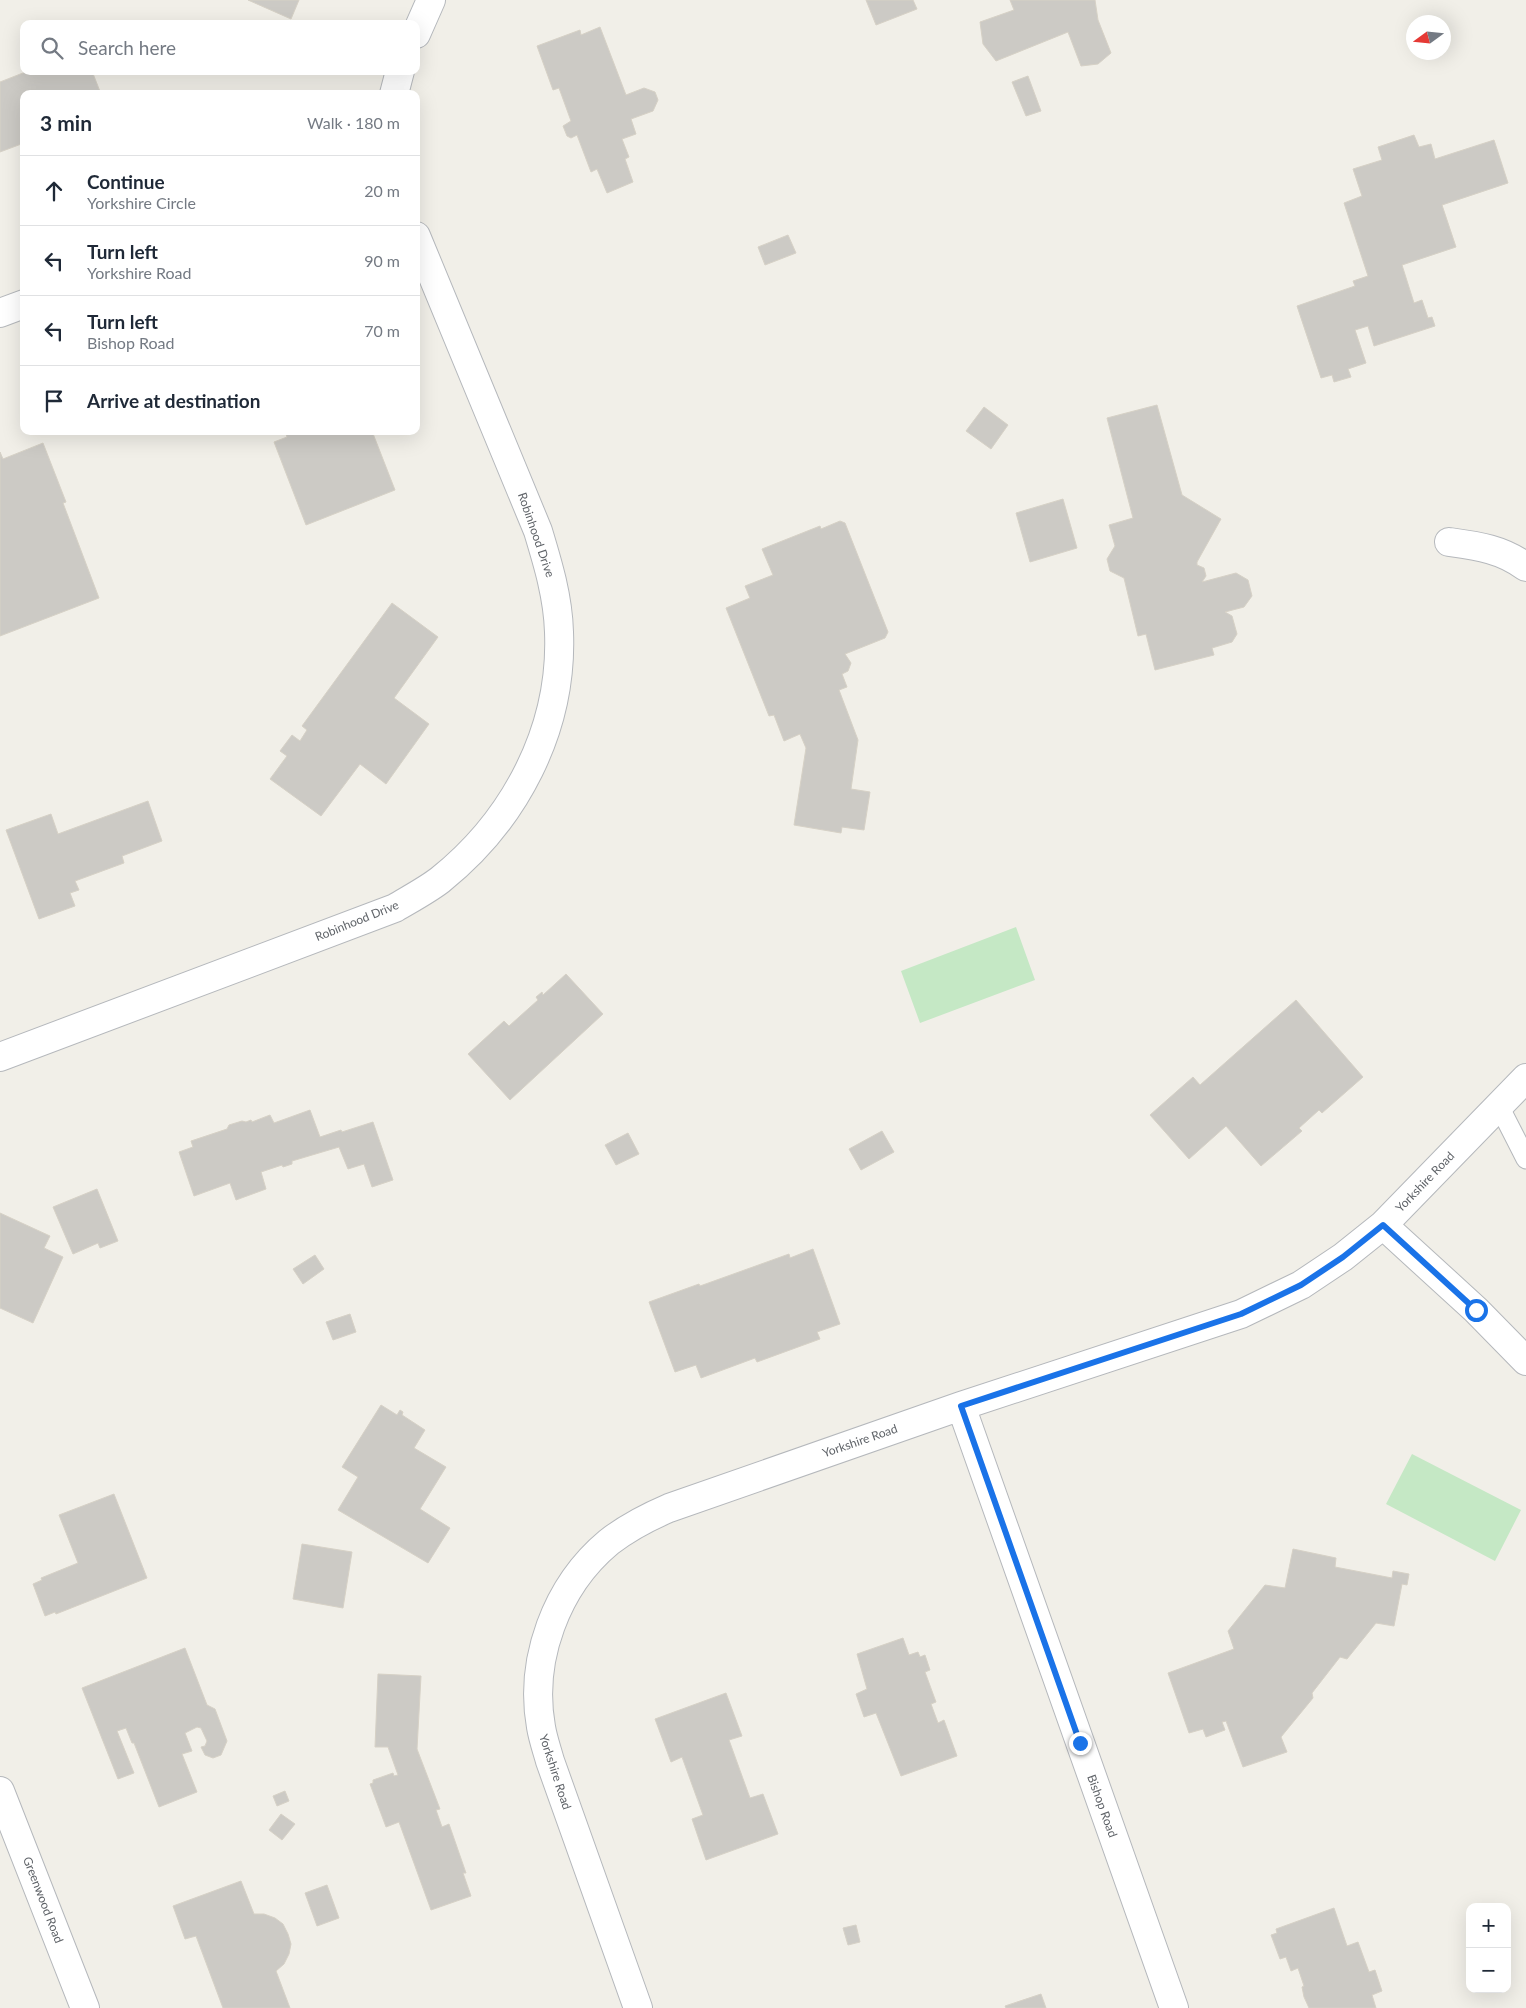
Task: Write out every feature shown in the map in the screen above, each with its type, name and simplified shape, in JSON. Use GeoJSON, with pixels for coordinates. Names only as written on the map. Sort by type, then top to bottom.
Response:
{"type":"FeatureCollection","features":[{"type":"Feature","properties":{"kind":"street"},"geometry":{"type":"LineString","coordinates":[[420,25],[431,0]]}},
{"type":"Feature","properties":{"kind":"street"},"geometry":{"type":"LineString","coordinates":[[395,90],[399,75]]}},
{"type":"Feature","properties":{"kind":"street","name":"Robinhood Drive"},"geometry":{"type":"LineString","coordinates":[[0,1057],[395,908],[439,881],[470,854],[498,823],[526,780],[545,733],[557,683],[559,632],[553,581],[538,531],[420,246]]}},
{"type":"Feature","properties":{"kind":"street"},"geometry":{"type":"LineString","coordinates":[[0,314],[20,306]]}},
{"type":"Feature","properties":{"kind":"street"},"geometry":{"type":"LineString","coordinates":[[1449,542],[1488,547],[1516,560],[1526,567]]}},
{"type":"Feature","properties":{"kind":"street","name":"Yorkshire Road"},"geometry":{"type":"LineString","coordinates":[[638,2008],[550,1761],[541,1727],[538,1686],[544,1645],[558,1606],[580,1572],[609,1542],[643,1520],[669,1508],[961,1406],[1241,1314],[1301,1285],[1343,1257],[1383,1225],[1526,1078]]}},
{"type":"Feature","properties":{"kind":"street"},"geometry":{"type":"LineString","coordinates":[[1383,1225],[1476,1310],[1526,1361]]}},
{"type":"Feature","properties":{"kind":"street","name":"Bishop Road"},"geometry":{"type":"LineString","coordinates":[[961,1406],[1174,2008]]}},
{"type":"Feature","properties":{"kind":"street","name":"Greenwood Road"},"geometry":{"type":"LineString","coordinates":[[0,1792],[85,2008]]}},
{"type":"Feature","properties":{"kind":"lane"},"geometry":{"type":"LineString","coordinates":[[1499,1106],[1526,1159]]}},
{"type":"Feature","properties":{"kind":"green space"},"geometry":{"type":"Polygon","coordinates":[[[1016,927],[1035,980],[920,1023],[901,971],[1016,927]]]}},
{"type":"Feature","properties":{"kind":"green space"},"geometry":{"type":"Polygon","coordinates":[[[1412,1454],[1521,1510],[1495,1561],[1386,1504],[1412,1454]]]}},
{"type":"Feature","properties":{"kind":"building"},"geometry":{"type":"Polygon","coordinates":[[[248,0],[299,0],[291,19],[248,0]]]}},
{"type":"Feature","properties":{"kind":"building"},"geometry":{"type":"Polygon","coordinates":[[[866,0],[913,0],[917,9],[876,25],[866,0]]]}},
{"type":"Feature","properties":{"kind":"building"},"geometry":{"type":"Polygon","coordinates":[[[1010,0],[1095,0],[1098,20],[1111,53],[1098,64],[1081,66],[1068,32],[996,61],[983,44],[980,22],[1014,10],[1010,0]]]}},
{"type":"Feature","properties":{"kind":"building"},"geometry":{"type":"Polygon","coordinates":[[[600,27],[626,95],[644,88],[655,92],[658,100],[653,111],[631,119],[636,134],[622,139],[629,157],[625,159],[633,182],[607,193],[597,169],[591,172],[577,135],[571,138],[567,136],[563,126],[571,121],[559,88],[553,90],[537,46],[580,30],[581,35],[600,27]]]}},
{"type":"Feature","properties":{"kind":"building"},"geometry":{"type":"Polygon","coordinates":[[[20,74],[94,75],[99,90],[20,90],[20,144],[0,152],[0,82],[20,74]]]}},
{"type":"Feature","properties":{"kind":"building"},"geometry":{"type":"Polygon","coordinates":[[[1028,76],[1041,111],[1026,116],[1012,82],[1028,76]]]}},
{"type":"Feature","properties":{"kind":"building"},"geometry":{"type":"Polygon","coordinates":[[[1414,135],[1419,147],[1431,144],[1435,159],[1494,140],[1508,183],[1442,205],[1456,247],[1402,265],[1414,303],[1422,300],[1428,318],[1432,317],[1435,326],[1374,346],[1368,326],[1355,330],[1366,363],[1348,369],[1351,377],[1334,382],[1332,375],[1321,378],[1297,306],[1355,286],[1353,281],[1368,276],[1344,203],[1362,196],[1353,169],[1382,160],[1378,147],[1414,135]]]}},
{"type":"Feature","properties":{"kind":"building"},"geometry":{"type":"Polygon","coordinates":[[[788,235],[796,253],[765,265],[758,247],[788,235]]]}},
{"type":"Feature","properties":{"kind":"building"},"geometry":{"type":"Polygon","coordinates":[[[1157,405],[1182,495],[1221,519],[1197,562],[1197,565],[1204,568],[1206,576],[1202,582],[1236,573],[1248,580],[1252,596],[1244,607],[1225,612],[1232,616],[1237,634],[1232,642],[1212,648],[1214,655],[1155,670],[1146,634],[1138,636],[1124,578],[1110,571],[1107,559],[1115,546],[1109,525],[1133,518],[1107,418],[1157,405]]]}},
{"type":"Feature","properties":{"kind":"building"},"geometry":{"type":"Polygon","coordinates":[[[984,407],[1008,425],[991,449],[966,431],[984,407]]]}},
{"type":"Feature","properties":{"kind":"building"},"geometry":{"type":"Polygon","coordinates":[[[286,435],[374,435],[395,490],[306,525],[274,442],[287,437],[286,435]]]}},
{"type":"Feature","properties":{"kind":"building"},"geometry":{"type":"Polygon","coordinates":[[[43,443],[66,502],[63,503],[99,598],[0,636],[0,452],[3,459],[43,443]]]}},
{"type":"Feature","properties":{"kind":"building"},"geometry":{"type":"Polygon","coordinates":[[[1063,499],[1077,548],[1030,562],[1016,513],[1063,499]]]}},
{"type":"Feature","properties":{"kind":"building"},"geometry":{"type":"Polygon","coordinates":[[[840,521],[845,523],[888,632],[885,638],[845,654],[851,663],[848,671],[842,674],[847,687],[839,690],[858,740],[851,789],[870,792],[864,830],[842,827],[841,833],[794,825],[806,748],[800,734],[784,741],[774,715],[769,716],[726,608],[750,598],[745,586],[773,575],[762,549],[820,526],[821,529],[840,521]]]}},
{"type":"Feature","properties":{"kind":"building"},"geometry":{"type":"Polygon","coordinates":[[[392,603],[438,637],[394,698],[429,724],[386,784],[360,764],[321,816],[270,779],[287,756],[280,751],[292,735],[300,741],[307,730],[302,726],[392,603]]]}},
{"type":"Feature","properties":{"kind":"building"},"geometry":{"type":"Polygon","coordinates":[[[148,801],[162,841],[122,856],[124,863],[75,881],[79,890],[70,893],[75,906],[39,919],[6,830],[51,814],[58,834],[148,801]]]}},
{"type":"Feature","properties":{"kind":"building"},"geometry":{"type":"Polygon","coordinates":[[[566,974],[603,1014],[510,1100],[468,1054],[504,1021],[509,1026],[538,1000],[536,997],[542,992],[543,995],[566,974]]]}},
{"type":"Feature","properties":{"kind":"building"},"geometry":{"type":"Polygon","coordinates":[[[1296,1000],[1363,1077],[1322,1113],[1319,1110],[1299,1128],[1302,1131],[1261,1166],[1226,1126],[1189,1159],[1150,1115],[1193,1077],[1200,1085],[1296,1000]]]}},
{"type":"Feature","properties":{"kind":"building"},"geometry":{"type":"Polygon","coordinates":[[[310,1110],[320,1137],[373,1122],[393,1180],[372,1187],[364,1164],[348,1169],[339,1147],[292,1161],[292,1164],[283,1167],[282,1165],[261,1172],[266,1189],[236,1200],[230,1183],[194,1196],[179,1152],[193,1147],[191,1141],[227,1129],[229,1125],[242,1121],[251,1120],[252,1122],[270,1115],[274,1123],[310,1110]]]}},
{"type":"Feature","properties":{"kind":"building"},"geometry":{"type":"Polygon","coordinates":[[[882,1131],[894,1152],[861,1170],[849,1149],[882,1131]]]}},
{"type":"Feature","properties":{"kind":"building"},"geometry":{"type":"Polygon","coordinates":[[[628,1133],[639,1154],[616,1165],[605,1145],[628,1133]]]}},
{"type":"Feature","properties":{"kind":"building"},"geometry":{"type":"Polygon","coordinates":[[[97,1189],[118,1241],[100,1248],[98,1243],[73,1254],[53,1207],[97,1189]]]}},
{"type":"Feature","properties":{"kind":"building"},"geometry":{"type":"Polygon","coordinates":[[[0,1213],[50,1236],[44,1248],[63,1257],[33,1323],[0,1308],[0,1213]]]}},
{"type":"Feature","properties":{"kind":"building"},"geometry":{"type":"Polygon","coordinates":[[[813,1249],[840,1324],[817,1332],[820,1339],[757,1362],[755,1358],[701,1378],[696,1365],[675,1372],[649,1302],[789,1254],[790,1258],[813,1249]]]}},
{"type":"Feature","properties":{"kind":"building"},"geometry":{"type":"Polygon","coordinates":[[[315,1255],[324,1269],[303,1284],[293,1269],[315,1255]]]}},
{"type":"Feature","properties":{"kind":"building"},"geometry":{"type":"Polygon","coordinates":[[[350,1314],[356,1332],[333,1340],[326,1322],[350,1314]]]}},
{"type":"Feature","properties":{"kind":"building"},"geometry":{"type":"Polygon","coordinates":[[[381,1405],[397,1415],[400,1410],[403,1412],[402,1415],[425,1430],[414,1448],[446,1467],[420,1509],[450,1528],[428,1563],[338,1510],[358,1477],[342,1467],[381,1405]]]}},
{"type":"Feature","properties":{"kind":"building"},"geometry":{"type":"Polygon","coordinates":[[[114,1494],[147,1578],[56,1614],[55,1612],[45,1616],[33,1584],[42,1580],[41,1578],[78,1563],[59,1515],[114,1494]]]}},
{"type":"Feature","properties":{"kind":"building"},"geometry":{"type":"Polygon","coordinates":[[[302,1544],[352,1552],[343,1608],[293,1599],[302,1544]]]}},
{"type":"Feature","properties":{"kind":"building"},"geometry":{"type":"Polygon","coordinates":[[[1293,1549],[1336,1558],[1335,1567],[1392,1578],[1393,1571],[1409,1574],[1407,1585],[1402,1584],[1394,1626],[1376,1623],[1347,1659],[1340,1657],[1312,1693],[1313,1698],[1281,1737],[1287,1752],[1243,1767],[1226,1721],[1222,1722],[1225,1730],[1206,1737],[1203,1729],[1189,1733],[1168,1673],[1234,1649],[1228,1631],[1265,1585],[1285,1588],[1293,1549]]]}},
{"type":"Feature","properties":{"kind":"building"},"geometry":{"type":"Polygon","coordinates":[[[903,1638],[909,1655],[918,1652],[920,1657],[925,1655],[930,1670],[925,1672],[936,1702],[931,1704],[938,1723],[944,1720],[957,1756],[901,1776],[876,1713],[864,1717],[856,1694],[867,1689],[857,1654],[903,1638]]]}},
{"type":"Feature","properties":{"kind":"building"},"geometry":{"type":"Polygon","coordinates":[[[185,1648],[207,1705],[215,1709],[227,1741],[221,1755],[213,1758],[205,1755],[201,1747],[205,1746],[207,1741],[201,1728],[197,1727],[185,1733],[192,1751],[182,1754],[197,1792],[159,1807],[134,1743],[132,1743],[126,1728],[117,1731],[134,1773],[118,1779],[82,1688],[185,1648]]]}},
{"type":"Feature","properties":{"kind":"building"},"geometry":{"type":"Polygon","coordinates":[[[378,1674],[421,1676],[417,1749],[440,1809],[436,1810],[442,1827],[449,1824],[466,1873],[463,1873],[471,1896],[431,1910],[399,1822],[386,1827],[370,1784],[373,1783],[373,1780],[393,1773],[394,1776],[398,1775],[388,1747],[375,1747],[378,1674]]]}},
{"type":"Feature","properties":{"kind":"building"},"geometry":{"type":"Polygon","coordinates":[[[726,1693],[742,1736],[729,1740],[750,1798],[763,1794],[778,1834],[706,1860],[692,1819],[703,1815],[682,1757],[671,1762],[655,1719],[726,1693]]]}},
{"type":"Feature","properties":{"kind":"building"},"geometry":{"type":"Polygon","coordinates":[[[285,1791],[289,1801],[277,1806],[273,1796],[285,1791]]]}},
{"type":"Feature","properties":{"kind":"building"},"geometry":{"type":"Polygon","coordinates":[[[281,1814],[295,1824],[282,1840],[269,1830],[281,1814]]]}},
{"type":"Feature","properties":{"kind":"building"},"geometry":{"type":"Polygon","coordinates":[[[241,1881],[254,1914],[264,1914],[275,1918],[283,1924],[288,1934],[291,1944],[289,1954],[284,1964],[276,1971],[290,2008],[223,2008],[196,1936],[185,1939],[173,1906],[241,1881]]]}},
{"type":"Feature","properties":{"kind":"building"},"geometry":{"type":"Polygon","coordinates":[[[327,1885],[339,1918],[317,1926],[305,1893],[327,1885]]]}},
{"type":"Feature","properties":{"kind":"building"},"geometry":{"type":"Polygon","coordinates":[[[1334,1908],[1347,1946],[1358,1942],[1369,1972],[1375,1970],[1382,1991],[1372,1995],[1376,2008],[1309,2008],[1304,1997],[1302,1987],[1304,1986],[1298,1968],[1291,1971],[1286,1957],[1280,1959],[1271,1935],[1277,1933],[1276,1929],[1334,1908]]]}},
{"type":"Feature","properties":{"kind":"building"},"geometry":{"type":"Polygon","coordinates":[[[856,1925],[860,1942],[848,1945],[843,1928],[856,1925]]]}},
{"type":"Feature","properties":{"kind":"building"},"geometry":{"type":"Polygon","coordinates":[[[1041,1994],[1046,2008],[1006,2008],[1005,2006],[1041,1994]]]}},
{"type":"Feature","properties":{"kind":"route"},"geometry":{"type":"LineString","coordinates":[[1080,1743],[961,1406],[1241,1314],[1301,1285],[1343,1257],[1383,1225],[1476,1310]]}}]}
